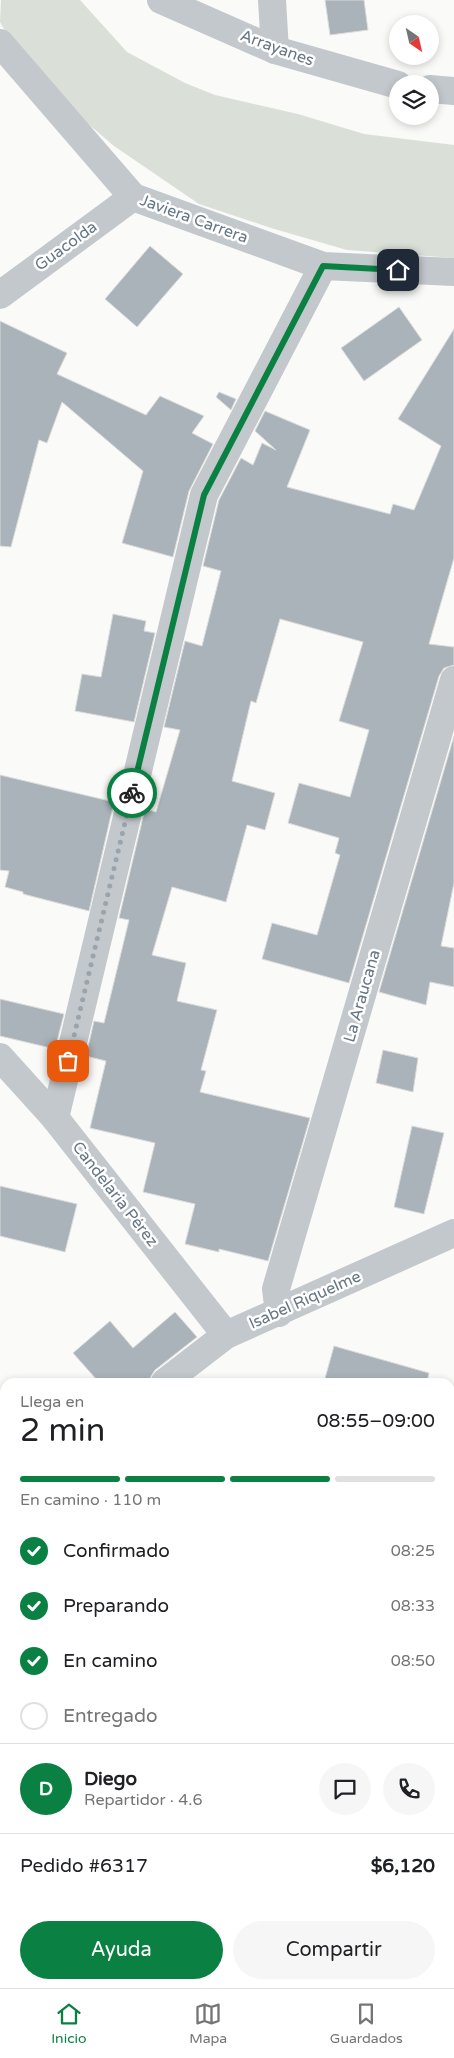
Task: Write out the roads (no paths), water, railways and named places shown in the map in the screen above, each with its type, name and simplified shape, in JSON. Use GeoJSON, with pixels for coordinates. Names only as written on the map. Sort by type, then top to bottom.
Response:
{"type":"FeatureCollection","features":[{"type":"Feature","properties":{"kind":"street","name":"Arrayanes"},"geometry":{"type":"LineString","coordinates":[[161,0],[275,50],[389,82]]}},
{"type":"Feature","properties":{"kind":"street"},"geometry":{"type":"LineString","coordinates":[[272,0],[275,50]]}},
{"type":"Feature","properties":{"kind":"street","name":"Javiera Carrera"},"geometry":{"type":"LineString","coordinates":[[0,43],[132,197],[323,266],[454,272]]}},
{"type":"Feature","properties":{"kind":"street"},"geometry":{"type":"LineString","coordinates":[[439,90],[454,91]]}},
{"type":"Feature","properties":{"kind":"street","name":"Guacolda"},"geometry":{"type":"LineString","coordinates":[[0,295],[132,197]]}},
{"type":"Feature","properties":{"kind":"street"},"geometry":{"type":"LineString","coordinates":[[55,1118],[204,495],[323,266]]}},
{"type":"Feature","properties":{"kind":"street","name":"La Araucana"},"geometry":{"type":"LineString","coordinates":[[280,1312],[276,1289],[454,680]]}},
{"type":"Feature","properties":{"kind":"street","name":"Candelaria Pérez"},"geometry":{"type":"LineString","coordinates":[[0,1057],[55,1118],[226,1334]]}},
{"type":"Feature","properties":{"kind":"street","name":"Isabel Riquelme"},"geometry":{"type":"LineString","coordinates":[[170,1378],[226,1334],[449,1241]]}}]}
